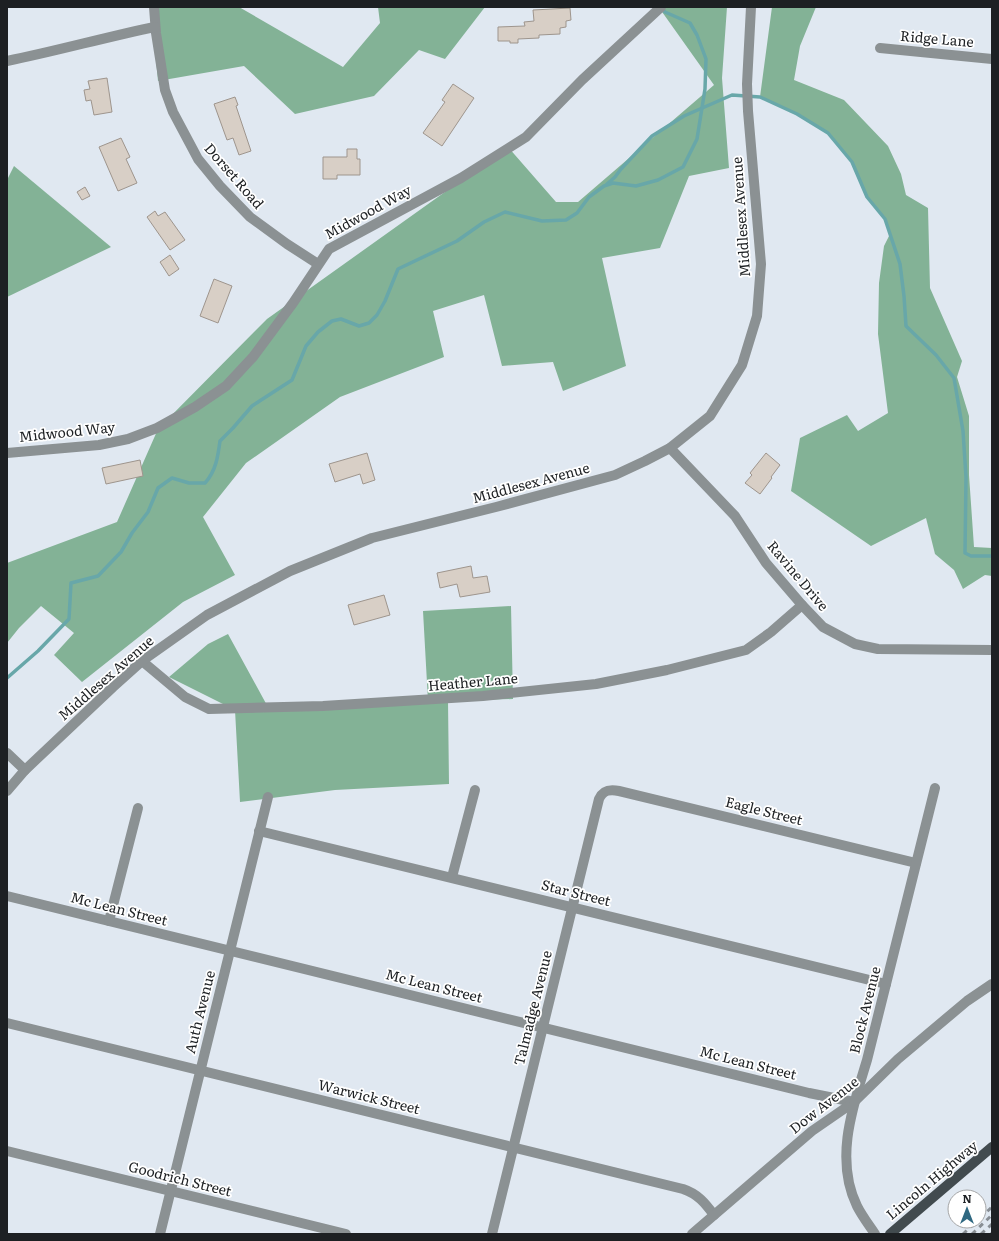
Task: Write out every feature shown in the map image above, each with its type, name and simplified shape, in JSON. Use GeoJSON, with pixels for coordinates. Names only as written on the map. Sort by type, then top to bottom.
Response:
{"type":"FeatureCollection","features":[{"type":"Feature","properties":{"kind":"main road","name":"Lincoln Highway"},"geometry":{"type":"LineString","coordinates":[[890,1234],[992,1147]]}},
{"type":"Feature","properties":{"kind":"street","name":"Dorset Road"},"geometry":{"type":"LineString","coordinates":[[154,7],[160,65],[165,90],[173,112],[198,159],[220,186],[250,217],[318,264]]}},
{"type":"Feature","properties":{"kind":"street","name":"Midwood Way"},"geometry":{"type":"LineString","coordinates":[[7,453],[99,445],[128,439],[157,428],[195,407],[226,386],[253,357],[293,303],[318,264],[330,249],[461,178],[526,137],[582,80],[660,7]]}},
{"type":"Feature","properties":{"kind":"street","name":"Middlesex Avenue"},"geometry":{"type":"LineString","coordinates":[[7,791],[25,770],[142,661],[207,615],[290,571],[372,538],[615,475],[670,448],[710,416],[742,365],[757,316],[761,264],[747,84],[751,7]]}},
{"type":"Feature","properties":{"kind":"street"},"geometry":{"type":"LineString","coordinates":[[7,61],[155,27]]}},
{"type":"Feature","properties":{"kind":"street","name":"Ridge Lane"},"geometry":{"type":"LineString","coordinates":[[880,48],[992,59]]}},
{"type":"Feature","properties":{"kind":"street","name":"Ravine Drive"},"geometry":{"type":"LineString","coordinates":[[670,448],[735,516],[766,563],[802,605],[824,627],[855,644],[878,649],[992,650]]}},
{"type":"Feature","properties":{"kind":"street","name":"Heather Lane"},"geometry":{"type":"LineString","coordinates":[[142,661],[184,697],[209,709],[323,706],[483,696],[596,684],[667,670],[746,650],[771,632],[802,605]]}},
{"type":"Feature","properties":{"kind":"street"},"geometry":{"type":"LineString","coordinates":[[7,753],[25,770]]}},
{"type":"Feature","properties":{"kind":"street","name":"Block Avenue"},"geometry":{"type":"LineString","coordinates":[[875,1234],[857,1206],[847,1179],[846,1150],[854,1102],[867,1060],[935,788]]}},
{"type":"Feature","properties":{"kind":"street"},"geometry":{"type":"LineString","coordinates":[[452,877],[475,790]]}},
{"type":"Feature","properties":{"kind":"street","name":"Eagle Street"},"geometry":{"type":"LineString","coordinates":[[605,791],[619,791],[916,863]]}},
{"type":"Feature","properties":{"kind":"street","name":"Talmadge Avenue"},"geometry":{"type":"LineString","coordinates":[[492,1234],[599,800],[605,791]]}},
{"type":"Feature","properties":{"kind":"street","name":"Auth Avenue"},"geometry":{"type":"LineString","coordinates":[[160,1234],[268,797]]}},
{"type":"Feature","properties":{"kind":"street"},"geometry":{"type":"LineString","coordinates":[[109,921],[138,808]]}},
{"type":"Feature","properties":{"kind":"street","name":"Star Street"},"geometry":{"type":"LineString","coordinates":[[259,830],[886,984]]}},
{"type":"Feature","properties":{"kind":"street","name":"Mc Lean Street"},"geometry":{"type":"LineString","coordinates":[[7,896],[809,1093],[854,1102]]}},
{"type":"Feature","properties":{"kind":"street","name":"Dow Avenue"},"geometry":{"type":"LineString","coordinates":[[692,1234],[812,1131],[854,1102],[904,1054],[967,1001],[992,984]]}},
{"type":"Feature","properties":{"kind":"street","name":"Warwick Street"},"geometry":{"type":"LineString","coordinates":[[7,1023],[688,1191],[700,1197],[714,1215]]}},
{"type":"Feature","properties":{"kind":"street","name":"Goodrich Street"},"geometry":{"type":"LineString","coordinates":[[7,1151],[346,1234]]}},
{"type":"Feature","properties":{"kind":"green space"},"geometry":{"type":"Polygon","coordinates":[[[151,7],[239,7],[343,67],[380,23],[378,7],[485,7],[445,59],[419,50],[374,96],[295,114],[244,66],[158,81],[151,7]]]}},
{"type":"Feature","properties":{"kind":"green space"},"geometry":{"type":"Polygon","coordinates":[[[662,7],[727,7],[722,78],[729,168],[689,176],[660,248],[602,258],[626,366],[563,391],[553,362],[502,366],[484,295],[433,311],[444,357],[340,397],[246,463],[203,517],[235,575],[183,602],[82,682],[54,655],[74,633],[41,606],[19,628],[7,643],[7,563],[117,522],[158,429],[267,319],[508,147],[556,202],[578,202],[714,85],[660,9],[662,7]]]}},
{"type":"Feature","properties":{"kind":"green space"},"geometry":{"type":"Polygon","coordinates":[[[772,7],[816,7],[800,46],[794,80],[844,100],[888,146],[901,174],[906,195],[928,208],[930,288],[962,361],[957,377],[969,416],[969,475],[974,547],[992,548],[992,576],[985,575],[963,589],[954,570],[935,554],[926,518],[871,546],[791,491],[800,438],[847,415],[858,431],[888,413],[878,334],[879,283],[884,246],[890,234],[885,219],[867,197],[852,162],[828,133],[797,114],[760,97],[772,7]]]}},
{"type":"Feature","properties":{"kind":"green space"},"geometry":{"type":"Polygon","coordinates":[[[14,166],[111,247],[7,297],[7,180],[14,166]]]}},
{"type":"Feature","properties":{"kind":"green space"},"geometry":{"type":"Polygon","coordinates":[[[511,606],[513,699],[448,701],[449,784],[335,790],[240,802],[235,710],[169,677],[208,644],[228,634],[269,709],[428,701],[423,611],[511,606]]]}},
{"type":"Feature","properties":{"kind":"building"},"geometry":{"type":"Polygon","coordinates":[[[570,8],[571,20],[566,21],[566,27],[560,28],[560,34],[539,35],[539,38],[518,39],[518,43],[498,41],[498,27],[525,26],[524,22],[534,21],[533,10],[570,8]]]}},
{"type":"Feature","properties":{"kind":"building"},"geometry":{"type":"Polygon","coordinates":[[[107,78],[112,112],[94,115],[91,100],[86,101],[84,90],[90,89],[88,81],[107,78]]]}},
{"type":"Feature","properties":{"kind":"building"},"geometry":{"type":"Polygon","coordinates":[[[453,84],[474,98],[442,146],[423,133],[445,102],[442,100],[453,84]]]}},
{"type":"Feature","properties":{"kind":"building"},"geometry":{"type":"Polygon","coordinates":[[[235,97],[238,105],[236,106],[251,151],[239,155],[233,138],[227,140],[214,104],[235,97]]]}},
{"type":"Feature","properties":{"kind":"building"},"geometry":{"type":"Polygon","coordinates":[[[121,138],[130,157],[126,159],[137,183],[118,191],[99,147],[121,138]]]}},
{"type":"Feature","properties":{"kind":"building"},"geometry":{"type":"Polygon","coordinates":[[[347,149],[357,149],[357,159],[360,159],[360,175],[337,175],[337,179],[323,179],[323,157],[347,157],[347,149]]]}},
{"type":"Feature","properties":{"kind":"building"},"geometry":{"type":"Polygon","coordinates":[[[85,187],[90,196],[82,200],[77,192],[85,187]]]}},
{"type":"Feature","properties":{"kind":"building"},"geometry":{"type":"Polygon","coordinates":[[[155,211],[158,216],[165,212],[185,240],[170,250],[147,217],[155,211]]]}},
{"type":"Feature","properties":{"kind":"building"},"geometry":{"type":"Polygon","coordinates":[[[170,255],[179,269],[169,276],[160,262],[170,255]]]}},
{"type":"Feature","properties":{"kind":"building"},"geometry":{"type":"Polygon","coordinates":[[[214,279],[232,286],[218,323],[200,316],[214,279]]]}},
{"type":"Feature","properties":{"kind":"building"},"geometry":{"type":"Polygon","coordinates":[[[367,453],[375,480],[363,484],[360,474],[335,482],[329,464],[367,453]]]}},
{"type":"Feature","properties":{"kind":"building"},"geometry":{"type":"Polygon","coordinates":[[[766,453],[780,465],[760,494],[745,483],[752,475],[750,473],[766,453]]]}},
{"type":"Feature","properties":{"kind":"building"},"geometry":{"type":"Polygon","coordinates":[[[140,460],[143,476],[106,484],[102,468],[140,460]]]}},
{"type":"Feature","properties":{"kind":"building"},"geometry":{"type":"Polygon","coordinates":[[[471,566],[473,578],[487,576],[490,592],[460,597],[457,584],[440,588],[437,573],[471,566]]]}},
{"type":"Feature","properties":{"kind":"building"},"geometry":{"type":"Polygon","coordinates":[[[384,595],[390,615],[354,625],[348,605],[384,595]]]}},
{"type":"Feature","properties":{"kind":"waterway"},"geometry":{"type":"LineString","coordinates":[[7,678],[38,651],[69,619],[71,583],[98,576],[121,552],[132,533],[148,512],[158,488],[172,478],[189,483],[205,483],[214,468],[220,441],[252,406],[292,380],[306,346],[318,332],[332,321],[341,319],[359,326],[369,323],[377,315],[385,301],[398,269],[457,241],[484,222],[505,212],[542,221],[566,220],[577,213],[589,197],[604,186],[613,183],[636,186],[658,180],[683,167],[697,139],[705,89],[706,59],[697,35],[690,23],[665,12],[661,8]]}},
{"type":"Feature","properties":{"kind":"waterway"},"geometry":{"type":"LineString","coordinates":[[607,184],[652,136],[684,116],[732,95],[760,97],[797,114],[828,133],[852,162],[867,197],[885,219],[900,264],[906,326],[936,355],[954,378],[963,431],[966,477],[965,553],[971,556],[992,556]]}},
{"type":"Feature","properties":{"kind":"railway"},"geometry":{"type":"LineString","coordinates":[[987,1212],[992,1207]]}},
{"type":"Feature","properties":{"kind":"railway"},"geometry":{"type":"LineString","coordinates":[[972,1234],[992,1215]]}},
{"type":"Feature","properties":{"kind":"railway"},"geometry":{"type":"LineString","coordinates":[[981,1234],[992,1224]]}},
{"type":"Feature","properties":{"kind":"railway"},"geometry":{"type":"LineString","coordinates":[[963,1234],[968,1229]]}}]}
